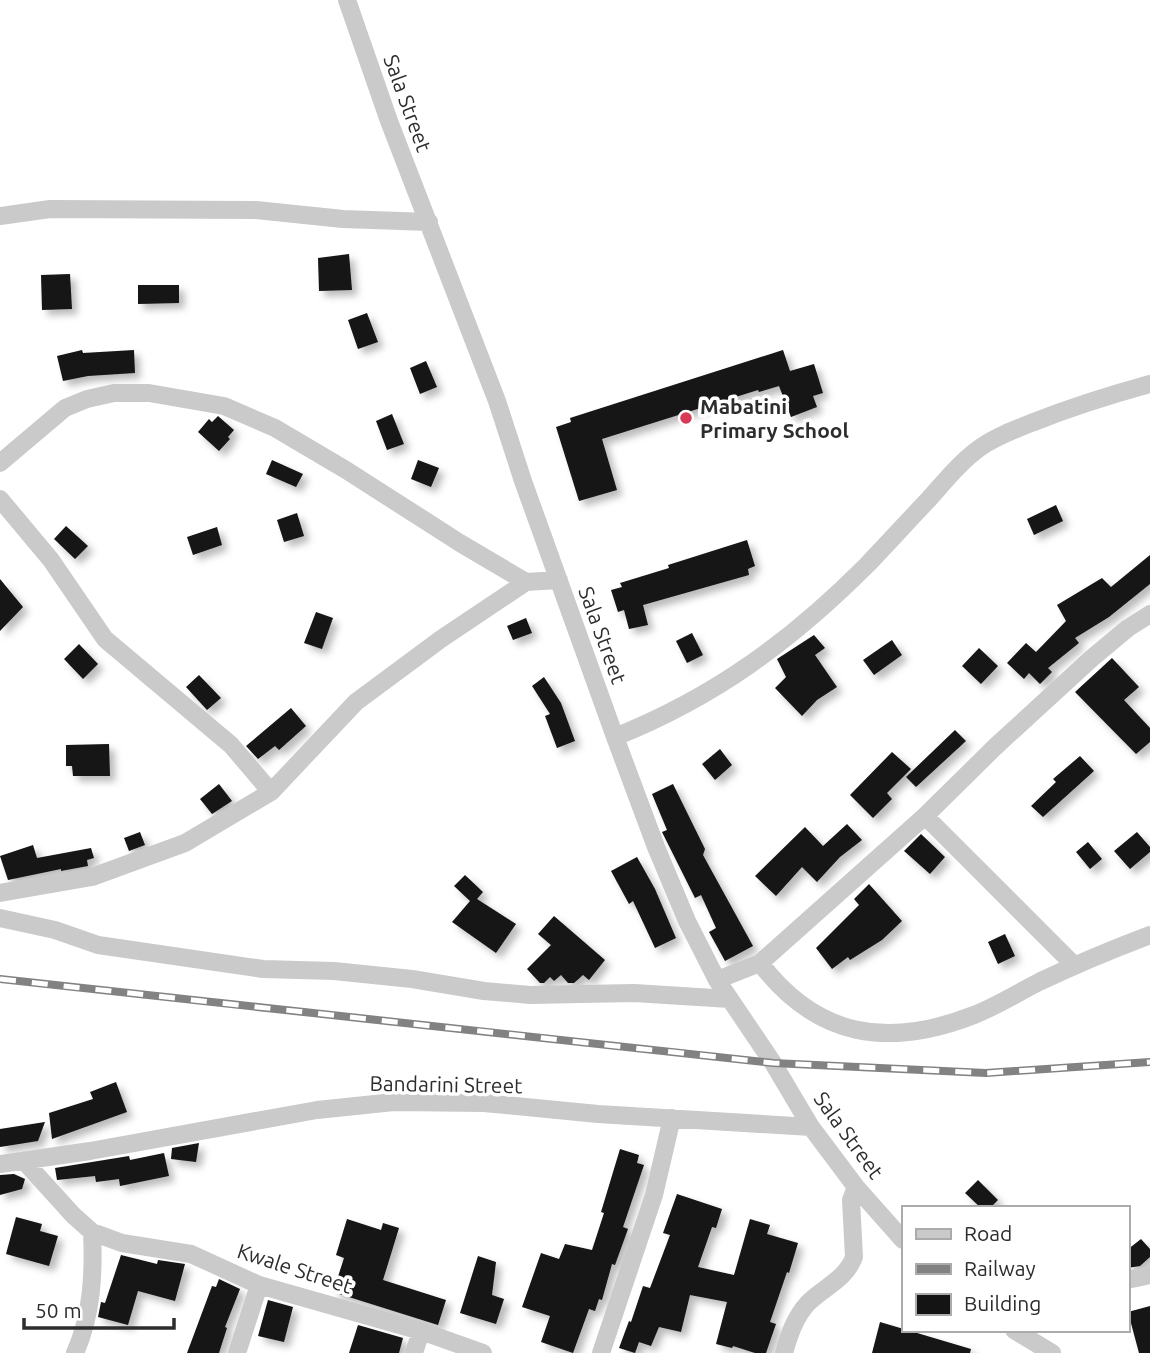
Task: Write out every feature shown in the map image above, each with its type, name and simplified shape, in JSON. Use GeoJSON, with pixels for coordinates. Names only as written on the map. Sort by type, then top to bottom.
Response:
{"type":"FeatureCollection","features":[{"type":"Feature","properties":{"kind":"street","name":"Sala Street"},"geometry":{"type":"LineString","coordinates":[[346,0],[389,121],[497,401],[615,737],[687,921],[717,980],[811,1127],[856,1187],[902,1239]]}},
{"type":"Feature","properties":{"kind":"street"},"geometry":{"type":"LineString","coordinates":[[0,216],[50,209],[256,210],[342,219],[429,222]]}},
{"type":"Feature","properties":{"kind":"street"},"geometry":{"type":"LineString","coordinates":[[615,737],[661,719],[696,700],[751,666],[788,637],[864,568],[954,470],[983,446],[1004,434],[1086,402],[1150,384]]}},
{"type":"Feature","properties":{"kind":"street"},"geometry":{"type":"LineString","coordinates":[[0,463],[65,408],[87,398],[114,393],[149,394],[224,406],[275,428],[526,582]]}},
{"type":"Feature","properties":{"kind":"street"},"geometry":{"type":"LineString","coordinates":[[0,499],[51,560],[105,639],[231,746],[271,792]]}},
{"type":"Feature","properties":{"kind":"street"},"geometry":{"type":"LineString","coordinates":[[0,893],[92,877],[185,843],[271,792],[356,702],[441,639],[526,582],[559,580]]}},
{"type":"Feature","properties":{"kind":"street"},"geometry":{"type":"LineString","coordinates":[[717,980],[760,963],[925,816],[1082,667],[1150,614]]}},
{"type":"Feature","properties":{"kind":"street"},"geometry":{"type":"LineString","coordinates":[[925,816],[1074,965]]}},
{"type":"Feature","properties":{"kind":"street"},"geometry":{"type":"LineString","coordinates":[[0,918],[55,930],[98,945],[139,953],[180,955],[263,969],[347,972],[530,995],[634,993],[730,999]]}},
{"type":"Feature","properties":{"kind":"street"},"geometry":{"type":"LineString","coordinates":[[760,963],[774,982],[816,1015],[848,1028],[877,1034],[905,1034],[977,1014],[1074,965],[1150,935]]}},
{"type":"Feature","properties":{"kind":"street","name":"Bandarini Street"},"geometry":{"type":"LineString","coordinates":[[0,1164],[317,1110],[394,1102],[484,1103],[598,1114],[811,1127]]}},
{"type":"Feature","properties":{"kind":"street"},"geometry":{"type":"LineString","coordinates":[[601,1353],[654,1195],[672,1118]]}},
{"type":"Feature","properties":{"kind":"street"},"geometry":{"type":"LineString","coordinates":[[24,1161],[92,1232],[92,1298],[75,1353]]}},
{"type":"Feature","properties":{"kind":"street"},"geometry":{"type":"LineString","coordinates":[[784,1353],[800,1313],[852,1265],[854,1243],[851,1200],[856,1187]]}},
{"type":"Feature","properties":{"kind":"street","name":"Kwale Street"},"geometry":{"type":"LineString","coordinates":[[92,1232],[122,1243],[191,1254],[259,1285],[421,1331],[483,1353]]}},
{"type":"Feature","properties":{"kind":"street"},"geometry":{"type":"LineString","coordinates":[[1129,1280],[1150,1275]]}},
{"type":"Feature","properties":{"kind":"street"},"geometry":{"type":"LineString","coordinates":[[237,1353],[259,1285]]}},
{"type":"Feature","properties":{"kind":"street"},"geometry":{"type":"LineString","coordinates":[[414,1353],[421,1331]]}},
{"type":"Feature","properties":{"kind":"street"},"geometry":{"type":"LineString","coordinates":[[1017,1332],[1052,1353]]}},
{"type":"Feature","properties":{"kind":"building"},"geometry":{"type":"Polygon","coordinates":[[[349,254],[352,290],[319,291],[318,258],[349,254]]]}},
{"type":"Feature","properties":{"kind":"building"},"geometry":{"type":"Polygon","coordinates":[[[70,274],[72,309],[42,310],[41,275],[70,274]]]}},
{"type":"Feature","properties":{"kind":"building"},"geometry":{"type":"Polygon","coordinates":[[[138,285],[179,285],[179,303],[138,304],[138,285]]]}},
{"type":"Feature","properties":{"kind":"building"},"geometry":{"type":"Polygon","coordinates":[[[367,313],[378,342],[358,349],[348,320],[367,313]]]}},
{"type":"Feature","properties":{"kind":"building"},"geometry":{"type":"Polygon","coordinates":[[[82,350],[83,353],[134,350],[135,373],[88,376],[63,381],[57,356],[82,350]]]}},
{"type":"Feature","properties":{"kind":"building"},"geometry":{"type":"Polygon","coordinates":[[[783,350],[790,371],[814,364],[823,393],[813,396],[817,407],[791,417],[779,386],[759,392],[758,390],[602,439],[617,490],[579,501],[556,427],[571,422],[570,418],[783,350]]]}},
{"type":"Feature","properties":{"kind":"building"},"geometry":{"type":"Polygon","coordinates":[[[426,361],[437,387],[420,394],[410,368],[426,361]]]}},
{"type":"Feature","properties":{"kind":"building"},"geometry":{"type":"Polygon","coordinates":[[[392,414],[404,444],[387,450],[376,421],[392,414]]]}},
{"type":"Feature","properties":{"kind":"building"},"geometry":{"type":"Polygon","coordinates":[[[218,416],[234,430],[219,451],[198,432],[209,419],[212,422],[218,416]]]}},
{"type":"Feature","properties":{"kind":"building"},"geometry":{"type":"Polygon","coordinates":[[[272,460],[303,474],[296,487],[266,474],[272,460]]]}},
{"type":"Feature","properties":{"kind":"building"},"geometry":{"type":"Polygon","coordinates":[[[418,460],[439,468],[431,487],[411,479],[418,460]]]}},
{"type":"Feature","properties":{"kind":"building"},"geometry":{"type":"Polygon","coordinates":[[[1056,505],[1063,521],[1034,535],[1027,519],[1056,505]]]}},
{"type":"Feature","properties":{"kind":"building"},"geometry":{"type":"Polygon","coordinates":[[[297,513],[304,536],[284,542],[277,520],[297,513]]]}},
{"type":"Feature","properties":{"kind":"building"},"geometry":{"type":"Polygon","coordinates":[[[66,526],[88,546],[75,559],[54,539],[66,526]]]}},
{"type":"Feature","properties":{"kind":"building"},"geometry":{"type":"Polygon","coordinates":[[[217,527],[222,545],[193,555],[187,537],[217,527]]]}},
{"type":"Feature","properties":{"kind":"building"},"geometry":{"type":"Polygon","coordinates":[[[747,540],[755,566],[748,569],[749,575],[643,605],[648,625],[629,629],[624,610],[618,612],[611,590],[622,587],[620,583],[747,540]]]}},
{"type":"Feature","properties":{"kind":"building"},"geometry":{"type":"Polygon","coordinates":[[[1150,555],[1150,584],[1109,617],[1075,638],[1079,643],[1048,668],[1052,672],[1040,684],[1029,673],[1024,679],[1007,663],[1026,643],[1036,652],[1066,621],[1057,605],[1102,578],[1111,587],[1150,555]]]}},
{"type":"Feature","properties":{"kind":"building"},"geometry":{"type":"Polygon","coordinates":[[[0,579],[23,607],[0,631],[0,579]]]}},
{"type":"Feature","properties":{"kind":"building"},"geometry":{"type":"Polygon","coordinates":[[[316,612],[333,618],[322,649],[304,643],[316,612]]]}},
{"type":"Feature","properties":{"kind":"building"},"geometry":{"type":"Polygon","coordinates":[[[526,618],[532,633],[513,640],[507,626],[526,618]]]}},
{"type":"Feature","properties":{"kind":"building"},"geometry":{"type":"Polygon","coordinates":[[[692,633],[703,655],[687,663],[676,641],[692,633]]]}},
{"type":"Feature","properties":{"kind":"building"},"geometry":{"type":"Polygon","coordinates":[[[814,635],[825,648],[815,655],[837,687],[817,700],[802,716],[775,688],[786,677],[777,659],[814,635]]]}},
{"type":"Feature","properties":{"kind":"building"},"geometry":{"type":"Polygon","coordinates":[[[892,640],[902,655],[874,675],[863,660],[892,640]]]}},
{"type":"Feature","properties":{"kind":"building"},"geometry":{"type":"Polygon","coordinates":[[[79,644],[98,664],[83,679],[64,659],[79,644]]]}},
{"type":"Feature","properties":{"kind":"building"},"geometry":{"type":"Polygon","coordinates":[[[979,648],[998,666],[981,684],[962,666],[979,648]]]}},
{"type":"Feature","properties":{"kind":"building"},"geometry":{"type":"Polygon","coordinates":[[[1112,658],[1139,687],[1124,700],[1150,728],[1150,742],[1136,754],[1075,692],[1112,658]]]}},
{"type":"Feature","properties":{"kind":"building"},"geometry":{"type":"Polygon","coordinates":[[[199,675],[221,698],[207,710],[186,687],[199,675]]]}},
{"type":"Feature","properties":{"kind":"building"},"geometry":{"type":"Polygon","coordinates":[[[544,677],[561,703],[575,741],[557,748],[545,716],[550,714],[532,686],[544,677]]]}},
{"type":"Feature","properties":{"kind":"building"},"geometry":{"type":"Polygon","coordinates":[[[291,708],[306,726],[279,750],[275,746],[258,759],[246,746],[291,708]]]}},
{"type":"Feature","properties":{"kind":"building"},"geometry":{"type":"Polygon","coordinates":[[[955,730],[966,741],[916,787],[906,777],[955,730]]]}},
{"type":"Feature","properties":{"kind":"building"},"geometry":{"type":"Polygon","coordinates":[[[109,744],[110,776],[73,776],[72,766],[66,766],[66,745],[109,744]]]}},
{"type":"Feature","properties":{"kind":"building"},"geometry":{"type":"Polygon","coordinates":[[[720,749],[732,765],[715,780],[702,764],[720,749]]]}},
{"type":"Feature","properties":{"kind":"building"},"geometry":{"type":"Polygon","coordinates":[[[892,752],[911,769],[887,793],[892,799],[873,818],[850,795],[892,752]]]}},
{"type":"Feature","properties":{"kind":"building"},"geometry":{"type":"Polygon","coordinates":[[[1080,756],[1094,771],[1043,817],[1031,806],[1056,782],[1053,779],[1080,756]]]}},
{"type":"Feature","properties":{"kind":"building"},"geometry":{"type":"Polygon","coordinates":[[[219,784],[232,801],[212,814],[200,799],[219,784]]]}},
{"type":"Feature","properties":{"kind":"building"},"geometry":{"type":"Polygon","coordinates":[[[673,784],[705,849],[703,855],[753,946],[725,961],[709,932],[716,928],[701,895],[695,898],[662,832],[667,830],[652,794],[673,784]]]}},
{"type":"Feature","properties":{"kind":"building"},"geometry":{"type":"Polygon","coordinates":[[[847,824],[862,840],[840,857],[817,882],[802,867],[776,896],[755,876],[805,827],[823,846],[847,824]]]}},
{"type":"Feature","properties":{"kind":"building"},"geometry":{"type":"Polygon","coordinates":[[[140,832],[145,845],[129,851],[124,838],[140,832]]]}},
{"type":"Feature","properties":{"kind":"building"},"geometry":{"type":"Polygon","coordinates":[[[1137,832],[1150,847],[1150,852],[1130,869],[1114,851],[1137,832]]]}},
{"type":"Feature","properties":{"kind":"building"},"geometry":{"type":"Polygon","coordinates":[[[921,834],[945,857],[930,874],[904,851],[921,834]]]}},
{"type":"Feature","properties":{"kind":"building"},"geometry":{"type":"Polygon","coordinates":[[[1088,842],[1102,859],[1090,869],[1076,852],[1088,842]]]}},
{"type":"Feature","properties":{"kind":"building"},"geometry":{"type":"Polygon","coordinates":[[[33,845],[37,858],[91,848],[94,858],[87,860],[88,866],[8,880],[0,856],[33,845]]]}},
{"type":"Feature","properties":{"kind":"building"},"geometry":{"type":"Polygon","coordinates":[[[637,857],[655,889],[676,938],[655,948],[633,901],[629,904],[611,871],[637,857]]]}},
{"type":"Feature","properties":{"kind":"building"},"geometry":{"type":"Polygon","coordinates":[[[465,875],[483,892],[477,899],[516,924],[496,953],[452,922],[470,901],[454,886],[465,875]]]}},
{"type":"Feature","properties":{"kind":"building"},"geometry":{"type":"Polygon","coordinates":[[[869,884],[902,921],[882,940],[850,960],[848,957],[832,969],[816,948],[859,905],[854,899],[869,884]]]}},
{"type":"Feature","properties":{"kind":"building"},"geometry":{"type":"Polygon","coordinates":[[[554,916],[605,960],[589,980],[583,975],[574,983],[568,983],[561,975],[554,981],[550,977],[540,983],[527,969],[551,945],[538,934],[554,916]]]}},
{"type":"Feature","properties":{"kind":"building"},"geometry":{"type":"Polygon","coordinates":[[[1005,934],[1015,956],[998,964],[988,942],[1005,934]]]}},
{"type":"Feature","properties":{"kind":"building"},"geometry":{"type":"Polygon","coordinates":[[[116,1082],[127,1112],[52,1139],[49,1113],[93,1099],[90,1092],[116,1082]]]}},
{"type":"Feature","properties":{"kind":"building"},"geometry":{"type":"Polygon","coordinates":[[[45,1122],[38,1141],[0,1147],[0,1129],[45,1122]]]}},
{"type":"Feature","properties":{"kind":"building"},"geometry":{"type":"Polygon","coordinates":[[[199,1143],[196,1162],[171,1159],[172,1148],[199,1143]]]}},
{"type":"Feature","properties":{"kind":"building"},"geometry":{"type":"Polygon","coordinates":[[[620,1149],[639,1155],[637,1163],[644,1165],[623,1227],[628,1229],[615,1265],[612,1264],[602,1300],[599,1299],[595,1311],[589,1309],[573,1353],[541,1342],[550,1316],[522,1307],[541,1253],[559,1259],[565,1244],[592,1250],[620,1149]]]}},
{"type":"Feature","properties":{"kind":"building"},"geometry":{"type":"Polygon","coordinates":[[[164,1153],[169,1176],[120,1186],[119,1179],[96,1182],[95,1176],[57,1180],[55,1168],[129,1156],[130,1160],[164,1153]]]}},
{"type":"Feature","properties":{"kind":"building"},"geometry":{"type":"Polygon","coordinates":[[[14,1174],[25,1179],[22,1189],[0,1195],[0,1175],[14,1174]]]}},
{"type":"Feature","properties":{"kind":"building"},"geometry":{"type":"Polygon","coordinates":[[[978,1180],[998,1200],[992,1206],[979,1206],[965,1193],[978,1180]]]}},
{"type":"Feature","properties":{"kind":"building"},"geometry":{"type":"Polygon","coordinates":[[[677,1194],[722,1209],[716,1228],[712,1227],[698,1267],[734,1275],[750,1219],[770,1225],[767,1234],[798,1243],[770,1322],[776,1324],[766,1353],[716,1344],[727,1302],[690,1295],[681,1332],[659,1327],[651,1346],[639,1342],[635,1353],[619,1348],[643,1286],[650,1288],[670,1235],[663,1233],[677,1194]]]}},
{"type":"Feature","properties":{"kind":"building"},"geometry":{"type":"Polygon","coordinates":[[[16,1217],[42,1224],[40,1231],[58,1236],[49,1266],[6,1254],[16,1217]]]}},
{"type":"Feature","properties":{"kind":"building"},"geometry":{"type":"Polygon","coordinates":[[[347,1219],[381,1230],[383,1223],[399,1228],[383,1280],[446,1300],[438,1325],[333,1292],[344,1258],[336,1255],[347,1219]]]}},
{"type":"Feature","properties":{"kind":"building"},"geometry":{"type":"Polygon","coordinates":[[[1141,1239],[1150,1249],[1150,1257],[1140,1266],[1129,1268],[1129,1248],[1141,1239]]]}},
{"type":"Feature","properties":{"kind":"building"},"geometry":{"type":"Polygon","coordinates":[[[121,1255],[157,1264],[158,1260],[185,1264],[175,1301],[138,1291],[128,1325],[98,1317],[101,1302],[105,1303],[121,1255]]]}},
{"type":"Feature","properties":{"kind":"building"},"geometry":{"type":"Polygon","coordinates":[[[478,1256],[496,1262],[492,1295],[504,1299],[496,1324],[460,1313],[478,1256]]]}},
{"type":"Feature","properties":{"kind":"building"},"geometry":{"type":"Polygon","coordinates":[[[219,1279],[240,1289],[225,1327],[227,1328],[219,1353],[187,1353],[212,1286],[216,1287],[219,1279]]]}},
{"type":"Feature","properties":{"kind":"building"},"geometry":{"type":"Polygon","coordinates":[[[268,1300],[293,1307],[284,1342],[258,1336],[268,1300]]]}},
{"type":"Feature","properties":{"kind":"building"},"geometry":{"type":"Polygon","coordinates":[[[1150,1306],[1150,1353],[1139,1353],[1129,1312],[1150,1306]]]}},
{"type":"Feature","properties":{"kind":"building"},"geometry":{"type":"Polygon","coordinates":[[[880,1322],[902,1329],[902,1332],[914,1332],[971,1349],[970,1353],[872,1353],[880,1322]]]}},
{"type":"Feature","properties":{"kind":"building"},"geometry":{"type":"Polygon","coordinates":[[[358,1325],[403,1338],[399,1353],[349,1353],[358,1325]]]}},
{"type":"Feature","properties":{"kind":"railway"},"geometry":{"type":"LineString","coordinates":[[0,979],[773,1063],[986,1073],[1150,1062]]}},
{"type":"Feature","properties":{"kind":"place","name":"Mabatini Primary School"},"geometry":{"type":"Point","coordinates":[686,418]}}]}
